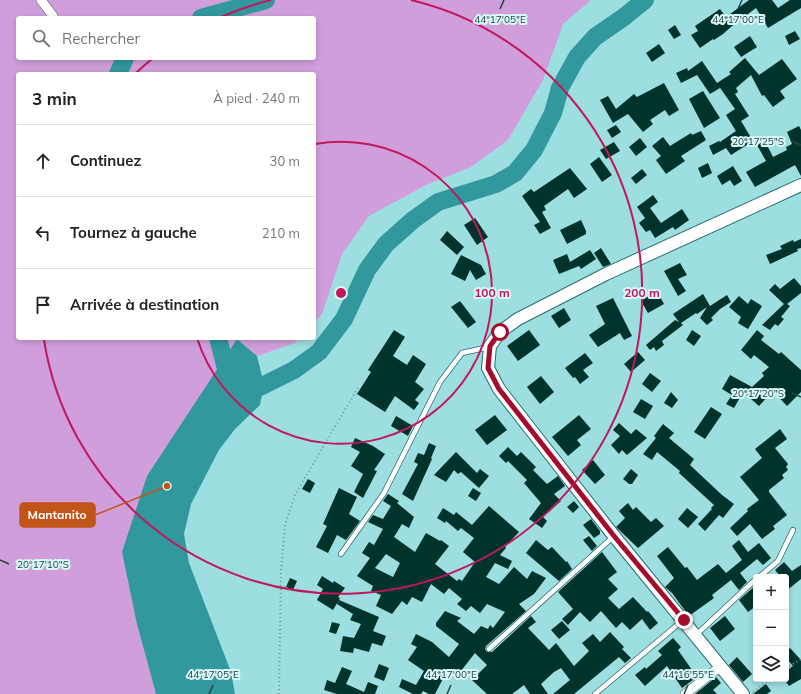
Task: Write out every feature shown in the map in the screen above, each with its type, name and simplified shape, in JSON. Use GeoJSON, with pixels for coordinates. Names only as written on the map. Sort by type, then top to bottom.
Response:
{"type":"FeatureCollection","features":[{"type":"Feature","properties":{"kind":"street"},"geometry":{"type":"LineString","coordinates":[[41,0],[53,16]]}},
{"type":"Feature","properties":{"kind":"street"},"geometry":{"type":"LineString","coordinates":[[743,694],[614,536],[499,389],[488,368],[490,346],[500,332],[518,319],[543,306],[606,274],[801,185]]}},
{"type":"Feature","properties":{"kind":"street"},"geometry":{"type":"LineString","coordinates":[[685,694],[720,666]]}},
{"type":"Feature","properties":{"kind":"lane"},"geometry":{"type":"LineString","coordinates":[[342,554],[384,493],[440,382],[462,353],[490,346]]}},
{"type":"Feature","properties":{"kind":"lane"},"geometry":{"type":"LineString","coordinates":[[763,574],[778,561],[793,530]]}},
{"type":"Feature","properties":{"kind":"lane"},"geometry":{"type":"LineString","coordinates":[[489,649],[614,536]]}},
{"type":"Feature","properties":{"kind":"lane"},"geometry":{"type":"LineString","coordinates":[[696,635],[753,582]]}},
{"type":"Feature","properties":{"kind":"lane"},"geometry":{"type":"LineString","coordinates":[[595,694],[684,620]]}},
{"type":"Feature","properties":{"kind":"path"},"geometry":{"type":"LineString","coordinates":[[279,694],[281,570],[285,525],[295,495],[359,386]]}},
{"type":"Feature","properties":{"kind":"path"},"geometry":{"type":"LineString","coordinates":[[789,666],[801,659]]}},
{"type":"Feature","properties":{"kind":"path"},"geometry":{"type":"LineString","coordinates":[[750,694],[766,682]]}},
{"type":"Feature","properties":{"kind":"shaded area"},"geometry":{"type":"Polygon","coordinates":[[[0,0],[591,0],[563,24],[543,80],[508,140],[471,167],[426,185],[369,216],[342,254],[322,314],[316,321],[316,72],[16,72],[16,340],[237,340],[137,624],[156,694],[0,694],[0,0]]]}},
{"type":"Feature","properties":{"kind":"shaded area"},"geometry":{"type":"Polygon","coordinates":[[[238,340],[297,340],[295,343],[257,356],[238,340]]]}},
{"type":"Feature","properties":{"kind":"water"},"geometry":{"type":"Polygon","coordinates":[[[236,340],[238,340],[257,356],[264,384],[260,405],[235,429],[219,450],[191,504],[184,534],[189,563],[231,672],[235,694],[156,694],[137,624],[122,552],[147,476],[236,340]]]}},
{"type":"Feature","properties":{"kind":"building"},"geometry":{"type":"Polygon","coordinates":[[[749,0],[772,0],[778,8],[790,0],[801,0],[801,8],[768,28],[756,8],[723,34],[700,48],[691,35],[698,31],[695,26],[720,9],[726,17],[749,0]]]}},
{"type":"Feature","properties":{"kind":"building"},"geometry":{"type":"Polygon","coordinates":[[[675,25],[681,35],[674,39],[668,30],[675,25]]]}},
{"type":"Feature","properties":{"kind":"building"},"geometry":{"type":"Polygon","coordinates":[[[795,31],[800,39],[789,45],[785,36],[795,31]]]}},
{"type":"Feature","properties":{"kind":"building"},"geometry":{"type":"Polygon","coordinates":[[[750,36],[757,47],[741,57],[734,47],[750,36]]]}},
{"type":"Feature","properties":{"kind":"building"},"geometry":{"type":"Polygon","coordinates":[[[659,44],[665,53],[652,62],[646,53],[659,44]]]}},
{"type":"Feature","properties":{"kind":"building"},"geometry":{"type":"Polygon","coordinates":[[[745,58],[759,75],[782,59],[797,79],[780,91],[785,98],[773,107],[764,95],[762,96],[751,75],[736,88],[738,92],[735,94],[749,116],[741,121],[753,141],[731,155],[726,148],[713,155],[709,146],[719,141],[720,142],[736,131],[726,115],[735,109],[718,85],[720,88],[710,94],[697,75],[681,83],[676,73],[687,68],[688,71],[702,61],[717,83],[731,74],[729,72],[745,58]]]}},
{"type":"Feature","properties":{"kind":"building"},"geometry":{"type":"Polygon","coordinates":[[[664,83],[679,110],[669,116],[665,110],[650,120],[653,124],[643,132],[628,114],[613,123],[600,100],[608,96],[616,109],[634,94],[637,97],[664,83]]]}},
{"type":"Feature","properties":{"kind":"building"},"geometry":{"type":"Polygon","coordinates":[[[703,91],[720,118],[704,128],[689,99],[703,91]]]}},
{"type":"Feature","properties":{"kind":"building"},"geometry":{"type":"Polygon","coordinates":[[[616,125],[621,132],[612,138],[607,130],[616,125]]]}},
{"type":"Feature","properties":{"kind":"building"},"geometry":{"type":"Polygon","coordinates":[[[799,126],[801,130],[801,176],[795,165],[755,187],[746,172],[766,161],[757,145],[765,141],[773,157],[787,150],[786,147],[792,144],[787,132],[799,126]]]}},
{"type":"Feature","properties":{"kind":"building"},"geometry":{"type":"Polygon","coordinates":[[[701,131],[706,140],[681,156],[685,161],[666,174],[656,160],[661,156],[652,146],[663,137],[670,146],[691,133],[692,135],[701,131]]]}},
{"type":"Feature","properties":{"kind":"building"},"geometry":{"type":"Polygon","coordinates":[[[640,138],[647,147],[636,156],[629,147],[640,138]]]}},
{"type":"Feature","properties":{"kind":"building"},"geometry":{"type":"Polygon","coordinates":[[[614,142],[620,151],[606,159],[600,150],[614,142]]]}},
{"type":"Feature","properties":{"kind":"building"},"geometry":{"type":"Polygon","coordinates":[[[599,157],[612,175],[602,182],[590,164],[599,157]]]}},
{"type":"Feature","properties":{"kind":"building"},"geometry":{"type":"Polygon","coordinates":[[[708,163],[712,173],[702,178],[698,168],[708,163]]]}},
{"type":"Feature","properties":{"kind":"building"},"geometry":{"type":"Polygon","coordinates":[[[733,166],[742,181],[734,186],[730,180],[722,185],[717,176],[733,166]]]}},
{"type":"Feature","properties":{"kind":"building"},"geometry":{"type":"Polygon","coordinates":[[[570,168],[587,189],[574,198],[568,189],[544,206],[546,210],[542,212],[551,228],[540,234],[534,225],[540,222],[522,196],[531,189],[534,192],[570,168]]]}},
{"type":"Feature","properties":{"kind":"building"},"geometry":{"type":"Polygon","coordinates":[[[642,169],[647,175],[636,184],[631,178],[642,169]]]}},
{"type":"Feature","properties":{"kind":"building"},"geometry":{"type":"Polygon","coordinates":[[[653,195],[658,202],[650,208],[661,223],[682,209],[689,220],[675,230],[673,227],[655,238],[650,230],[646,232],[639,223],[645,218],[637,207],[653,195]]]}},
{"type":"Feature","properties":{"kind":"building"},"geometry":{"type":"Polygon","coordinates":[[[475,218],[488,237],[477,245],[464,225],[475,218]]]}},
{"type":"Feature","properties":{"kind":"building"},"geometry":{"type":"Polygon","coordinates":[[[581,220],[586,234],[567,244],[560,230],[581,220]]]}},
{"type":"Feature","properties":{"kind":"building"},"geometry":{"type":"Polygon","coordinates":[[[447,231],[464,247],[457,255],[440,240],[447,231]]]}},
{"type":"Feature","properties":{"kind":"building"},"geometry":{"type":"Polygon","coordinates":[[[801,239],[801,248],[797,249],[798,251],[770,264],[766,255],[782,249],[780,246],[793,240],[794,242],[801,239]]]}},
{"type":"Feature","properties":{"kind":"building"},"geometry":{"type":"Polygon","coordinates":[[[601,248],[611,264],[603,267],[594,253],[601,248]]]}},
{"type":"Feature","properties":{"kind":"building"},"geometry":{"type":"Polygon","coordinates":[[[590,250],[596,259],[581,269],[579,266],[559,274],[553,260],[567,254],[570,262],[590,250]]]}},
{"type":"Feature","properties":{"kind":"building"},"geometry":{"type":"Polygon","coordinates":[[[461,255],[481,265],[486,274],[476,280],[470,270],[465,281],[451,274],[461,255]]]}},
{"type":"Feature","properties":{"kind":"building"},"geometry":{"type":"Polygon","coordinates":[[[680,263],[687,275],[678,279],[686,291],[678,296],[664,271],[680,263]]]}},
{"type":"Feature","properties":{"kind":"building"},"geometry":{"type":"Polygon","coordinates":[[[794,278],[801,286],[801,293],[787,304],[790,306],[781,317],[784,319],[778,326],[775,324],[770,330],[762,325],[784,304],[769,290],[775,284],[780,289],[794,278]]]}},
{"type":"Feature","properties":{"kind":"building"},"geometry":{"type":"Polygon","coordinates":[[[657,291],[664,304],[648,313],[641,301],[657,291]]]}},
{"type":"Feature","properties":{"kind":"building"},"geometry":{"type":"Polygon","coordinates":[[[703,294],[710,306],[727,295],[731,302],[720,309],[711,318],[713,320],[707,325],[700,318],[707,307],[697,314],[696,313],[681,323],[683,325],[662,341],[664,345],[656,351],[654,347],[650,350],[646,345],[675,320],[679,322],[673,314],[703,294]]]}},
{"type":"Feature","properties":{"kind":"building"},"geometry":{"type":"Polygon","coordinates":[[[739,296],[748,304],[751,299],[762,306],[748,329],[738,323],[741,317],[729,307],[739,296]]]}},
{"type":"Feature","properties":{"kind":"building"},"geometry":{"type":"Polygon","coordinates":[[[613,298],[632,336],[624,340],[620,333],[598,347],[589,335],[605,324],[596,306],[613,298]]]}},
{"type":"Feature","properties":{"kind":"building"},"geometry":{"type":"Polygon","coordinates":[[[460,301],[476,322],[468,328],[451,307],[460,301]]]}},
{"type":"Feature","properties":{"kind":"building"},"geometry":{"type":"Polygon","coordinates":[[[564,308],[571,320],[559,328],[551,316],[564,308]]]}},
{"type":"Feature","properties":{"kind":"building"},"geometry":{"type":"Polygon","coordinates":[[[394,330],[405,337],[393,356],[407,365],[413,355],[426,364],[415,382],[424,389],[415,400],[419,403],[414,410],[395,396],[385,412],[357,394],[371,372],[368,370],[394,330]]]}},
{"type":"Feature","properties":{"kind":"building"},"geometry":{"type":"Polygon","coordinates":[[[529,330],[540,345],[518,361],[507,346],[529,330]]]}},
{"type":"Feature","properties":{"kind":"building"},"geometry":{"type":"Polygon","coordinates":[[[692,330],[701,336],[694,346],[686,340],[692,330]]]}},
{"type":"Feature","properties":{"kind":"building"},"geometry":{"type":"Polygon","coordinates":[[[757,330],[764,336],[761,340],[779,354],[781,352],[801,370],[801,392],[787,406],[773,391],[759,406],[743,392],[734,408],[726,404],[732,395],[722,389],[730,375],[752,387],[764,376],[762,373],[769,367],[754,355],[751,359],[741,350],[757,330]]]}},
{"type":"Feature","properties":{"kind":"building"},"geometry":{"type":"Polygon","coordinates":[[[638,352],[645,360],[631,372],[624,364],[638,352]]]}},
{"type":"Feature","properties":{"kind":"building"},"geometry":{"type":"Polygon","coordinates":[[[585,353],[593,363],[583,370],[589,377],[580,384],[565,368],[585,353]]]}},
{"type":"Feature","properties":{"kind":"building"},"geometry":{"type":"Polygon","coordinates":[[[650,373],[661,381],[652,392],[642,384],[650,373]]]}},
{"type":"Feature","properties":{"kind":"building"},"geometry":{"type":"Polygon","coordinates":[[[541,376],[554,392],[540,404],[527,387],[541,376]]]}},
{"type":"Feature","properties":{"kind":"building"},"geometry":{"type":"Polygon","coordinates":[[[671,392],[678,400],[672,408],[664,403],[671,392]]]}},
{"type":"Feature","properties":{"kind":"building"},"geometry":{"type":"Polygon","coordinates":[[[641,399],[653,406],[645,419],[633,412],[641,399]]]}},
{"type":"Feature","properties":{"kind":"building"},"geometry":{"type":"Polygon","coordinates":[[[711,407],[722,414],[705,439],[694,432],[711,407]]]}},
{"type":"Feature","properties":{"kind":"building"},"geometry":{"type":"Polygon","coordinates":[[[495,415],[507,430],[487,445],[475,430],[495,415]]]}},
{"type":"Feature","properties":{"kind":"building"},"geometry":{"type":"Polygon","coordinates":[[[579,415],[591,429],[577,440],[581,445],[568,456],[552,437],[579,415]]]}},
{"type":"Feature","properties":{"kind":"building"},"geometry":{"type":"Polygon","coordinates":[[[396,416],[413,426],[408,436],[391,426],[396,416]]]}},
{"type":"Feature","properties":{"kind":"building"},"geometry":{"type":"Polygon","coordinates":[[[619,423],[631,434],[636,429],[647,438],[627,455],[622,450],[619,454],[611,445],[620,436],[613,430],[619,423]]]}},
{"type":"Feature","properties":{"kind":"building"},"geometry":{"type":"Polygon","coordinates":[[[663,424],[674,433],[669,438],[694,459],[690,465],[722,495],[734,504],[723,518],[719,515],[705,531],[698,524],[714,505],[679,473],[680,471],[657,452],[652,460],[643,454],[656,438],[654,436],[663,424]]]}},
{"type":"Feature","properties":{"kind":"building"},"geometry":{"type":"Polygon","coordinates":[[[780,429],[787,439],[775,448],[788,464],[786,467],[788,470],[782,475],[784,478],[769,490],[769,492],[787,515],[773,526],[775,529],[762,539],[750,524],[737,536],[730,528],[748,511],[747,509],[759,500],[740,477],[762,458],[755,449],[780,429]]]}},
{"type":"Feature","properties":{"kind":"building"},"geometry":{"type":"Polygon","coordinates":[[[355,438],[373,446],[385,454],[374,470],[377,471],[363,498],[354,492],[363,474],[351,466],[360,452],[351,447],[355,438]]]}},
{"type":"Feature","properties":{"kind":"building"},"geometry":{"type":"Polygon","coordinates":[[[429,443],[436,446],[431,458],[432,459],[413,501],[402,494],[418,464],[414,462],[418,453],[424,455],[429,443]]]}},
{"type":"Feature","properties":{"kind":"building"},"geometry":{"type":"Polygon","coordinates":[[[508,447],[517,456],[521,452],[536,467],[533,470],[547,484],[558,476],[565,486],[554,494],[561,501],[543,517],[547,521],[542,528],[529,519],[541,503],[524,483],[527,480],[508,461],[506,463],[499,456],[508,447]]]}},
{"type":"Feature","properties":{"kind":"building"},"geometry":{"type":"Polygon","coordinates":[[[456,452],[477,473],[480,469],[489,476],[479,488],[461,472],[458,474],[454,470],[446,482],[434,475],[456,452]]]}},
{"type":"Feature","properties":{"kind":"building"},"geometry":{"type":"Polygon","coordinates":[[[593,460],[605,475],[595,484],[582,470],[593,460]]]}},
{"type":"Feature","properties":{"kind":"building"},"geometry":{"type":"Polygon","coordinates":[[[631,469],[638,475],[632,484],[629,484],[623,479],[631,469]]]}},
{"type":"Feature","properties":{"kind":"building"},"geometry":{"type":"Polygon","coordinates":[[[308,479],[315,483],[310,493],[302,489],[308,479]]]}},
{"type":"Feature","properties":{"kind":"building"},"geometry":{"type":"Polygon","coordinates":[[[339,488],[357,497],[349,514],[360,521],[346,540],[337,535],[328,553],[316,547],[327,526],[323,524],[339,488]]]}},
{"type":"Feature","properties":{"kind":"building"},"geometry":{"type":"Polygon","coordinates":[[[473,488],[481,493],[476,501],[468,496],[473,488]]]}},
{"type":"Feature","properties":{"kind":"building"},"geometry":{"type":"Polygon","coordinates":[[[388,494],[399,501],[397,503],[414,517],[409,528],[402,524],[394,537],[415,552],[426,533],[440,541],[441,540],[449,546],[435,564],[457,581],[459,579],[462,581],[475,562],[463,552],[474,538],[461,528],[458,531],[446,521],[445,523],[437,518],[443,508],[454,515],[456,512],[472,525],[489,506],[519,532],[505,547],[506,548],[500,555],[512,561],[508,569],[495,563],[486,577],[499,584],[514,567],[527,579],[532,571],[546,578],[534,594],[519,604],[526,611],[486,646],[485,649],[487,652],[492,652],[531,616],[536,622],[528,628],[549,650],[556,643],[574,666],[589,651],[582,643],[593,634],[600,642],[610,632],[624,647],[622,649],[631,658],[625,663],[619,657],[574,694],[553,694],[570,680],[561,668],[554,672],[541,684],[548,694],[530,694],[524,685],[512,694],[487,694],[472,680],[487,665],[475,653],[457,676],[448,669],[435,694],[429,694],[423,691],[421,694],[413,694],[399,687],[402,679],[416,685],[424,671],[408,660],[417,647],[411,644],[416,634],[432,642],[449,657],[459,644],[436,626],[436,623],[445,611],[461,618],[457,621],[474,634],[481,626],[488,629],[490,625],[493,628],[505,612],[487,604],[480,613],[471,606],[466,611],[457,604],[462,599],[449,588],[444,594],[431,584],[422,602],[412,597],[407,605],[402,601],[392,614],[376,606],[381,595],[371,591],[373,586],[357,576],[370,558],[362,553],[369,542],[374,545],[383,529],[368,522],[373,515],[383,519],[391,506],[383,501],[388,494]],[[386,554],[375,568],[393,577],[400,563],[386,554]]]}},
{"type":"Feature","properties":{"kind":"building"},"geometry":{"type":"Polygon","coordinates":[[[574,501],[579,507],[573,513],[567,507],[574,501]]]}},
{"type":"Feature","properties":{"kind":"building"},"geometry":{"type":"Polygon","coordinates":[[[628,503],[633,510],[636,507],[651,522],[656,518],[664,526],[638,548],[616,527],[625,518],[619,511],[628,503]]]}},
{"type":"Feature","properties":{"kind":"building"},"geometry":{"type":"Polygon","coordinates":[[[687,508],[698,517],[688,528],[678,519],[687,508]]]}},
{"type":"Feature","properties":{"kind":"building"},"geometry":{"type":"Polygon","coordinates":[[[591,519],[600,531],[600,534],[594,538],[583,525],[591,519]]]}},
{"type":"Feature","properties":{"kind":"building"},"geometry":{"type":"Polygon","coordinates":[[[589,536],[597,546],[592,551],[583,540],[589,536]]]}},
{"type":"Feature","properties":{"kind":"building"},"geometry":{"type":"Polygon","coordinates":[[[536,540],[548,550],[552,547],[566,562],[567,561],[572,569],[559,581],[526,553],[536,540]]]}},
{"type":"Feature","properties":{"kind":"building"},"geometry":{"type":"Polygon","coordinates":[[[739,540],[748,552],[759,543],[771,558],[763,565],[757,559],[740,573],[747,582],[739,590],[731,580],[712,595],[714,598],[689,616],[672,593],[665,587],[674,578],[657,556],[668,547],[697,580],[718,564],[726,573],[742,560],[732,546],[739,540]]]}},
{"type":"Feature","properties":{"kind":"building"},"geometry":{"type":"Polygon","coordinates":[[[602,552],[617,572],[608,579],[618,589],[608,598],[619,609],[633,597],[658,623],[650,630],[642,619],[630,630],[622,622],[616,628],[601,611],[590,622],[580,612],[568,625],[562,619],[573,609],[558,592],[602,552]]]}},
{"type":"Feature","properties":{"kind":"building"},"geometry":{"type":"Polygon","coordinates":[[[784,562],[792,571],[801,565],[801,579],[789,589],[789,574],[778,574],[775,570],[784,562]]]}},
{"type":"Feature","properties":{"kind":"building"},"geometry":{"type":"Polygon","coordinates":[[[322,576],[345,588],[338,597],[340,598],[333,610],[317,600],[323,589],[317,585],[322,576]]]}},
{"type":"Feature","properties":{"kind":"building"},"geometry":{"type":"Polygon","coordinates":[[[290,578],[297,581],[293,590],[286,587],[290,578]]]}},
{"type":"Feature","properties":{"kind":"building"},"geometry":{"type":"Polygon","coordinates":[[[753,588],[753,608],[748,612],[739,600],[753,588]]]}},
{"type":"Feature","properties":{"kind":"building"},"geometry":{"type":"Polygon","coordinates":[[[339,600],[379,617],[373,631],[386,636],[382,646],[372,643],[369,652],[354,648],[353,653],[340,651],[343,636],[354,638],[361,624],[350,620],[353,614],[337,604],[339,600]]]}},
{"type":"Feature","properties":{"kind":"building"},"geometry":{"type":"Polygon","coordinates":[[[725,616],[735,629],[720,641],[710,628],[725,616]]]}},
{"type":"Feature","properties":{"kind":"building"},"geometry":{"type":"Polygon","coordinates":[[[562,621],[570,630],[559,639],[551,630],[562,621]]]}},
{"type":"Feature","properties":{"kind":"building"},"geometry":{"type":"Polygon","coordinates":[[[332,622],[340,624],[336,634],[329,632],[332,622]]]}},
{"type":"Feature","properties":{"kind":"building"},"geometry":{"type":"Polygon","coordinates":[[[673,638],[681,647],[678,650],[697,677],[682,688],[667,666],[645,686],[635,675],[645,667],[646,669],[662,655],[658,651],[673,638]]]}},
{"type":"Feature","properties":{"kind":"building"},"geometry":{"type":"Polygon","coordinates":[[[790,648],[801,660],[801,679],[789,686],[786,682],[789,682],[789,669],[793,666],[789,661],[790,648]]]}},
{"type":"Feature","properties":{"kind":"building"},"geometry":{"type":"Polygon","coordinates":[[[737,657],[752,674],[743,682],[729,665],[737,657]]]}},
{"type":"Feature","properties":{"kind":"building"},"geometry":{"type":"Polygon","coordinates":[[[379,664],[389,668],[384,681],[374,677],[379,664]]]}},
{"type":"Feature","properties":{"kind":"building"},"geometry":{"type":"Polygon","coordinates":[[[342,667],[352,671],[346,684],[364,692],[368,682],[378,686],[375,694],[337,694],[324,690],[327,680],[335,683],[342,667]]]}},
{"type":"Feature","properties":{"kind":"building"},"geometry":{"type":"Polygon","coordinates":[[[716,677],[721,683],[713,690],[717,694],[695,694],[716,677]]]}},
{"type":"Feature","properties":{"kind":"building"},"geometry":{"type":"Polygon","coordinates":[[[766,684],[771,691],[767,694],[753,694],[766,684]]]}},
{"type":"Feature","properties":{"kind":"waterway"},"geometry":{"type":"LineString","coordinates":[[208,16],[266,0]]}},
{"type":"Feature","properties":{"kind":"waterway"},"geometry":{"type":"LineString","coordinates":[[242,396],[294,370],[319,352],[344,319],[367,270],[386,244],[413,220],[438,202],[496,184],[515,173],[534,150],[553,113],[560,88],[577,57],[595,37],[645,0]]}},
{"type":"Feature","properties":{"kind":"waterway"},"geometry":{"type":"LineString","coordinates":[[119,72],[124,60]]}},
{"type":"Feature","properties":{"kind":"waterway"},"geometry":{"type":"LineString","coordinates":[[219,340],[230,384]]}},
{"type":"Feature","properties":{"kind":"place","name":"Mantanito"},"geometry":{"type":"Point","coordinates":[167,486]}},
{"type":"Feature","properties":{"kind":"route"},"geometry":{"type":"LineString","coordinates":[[500,332],[490,346],[488,368],[499,389],[614,536],[684,620]]}}]}
